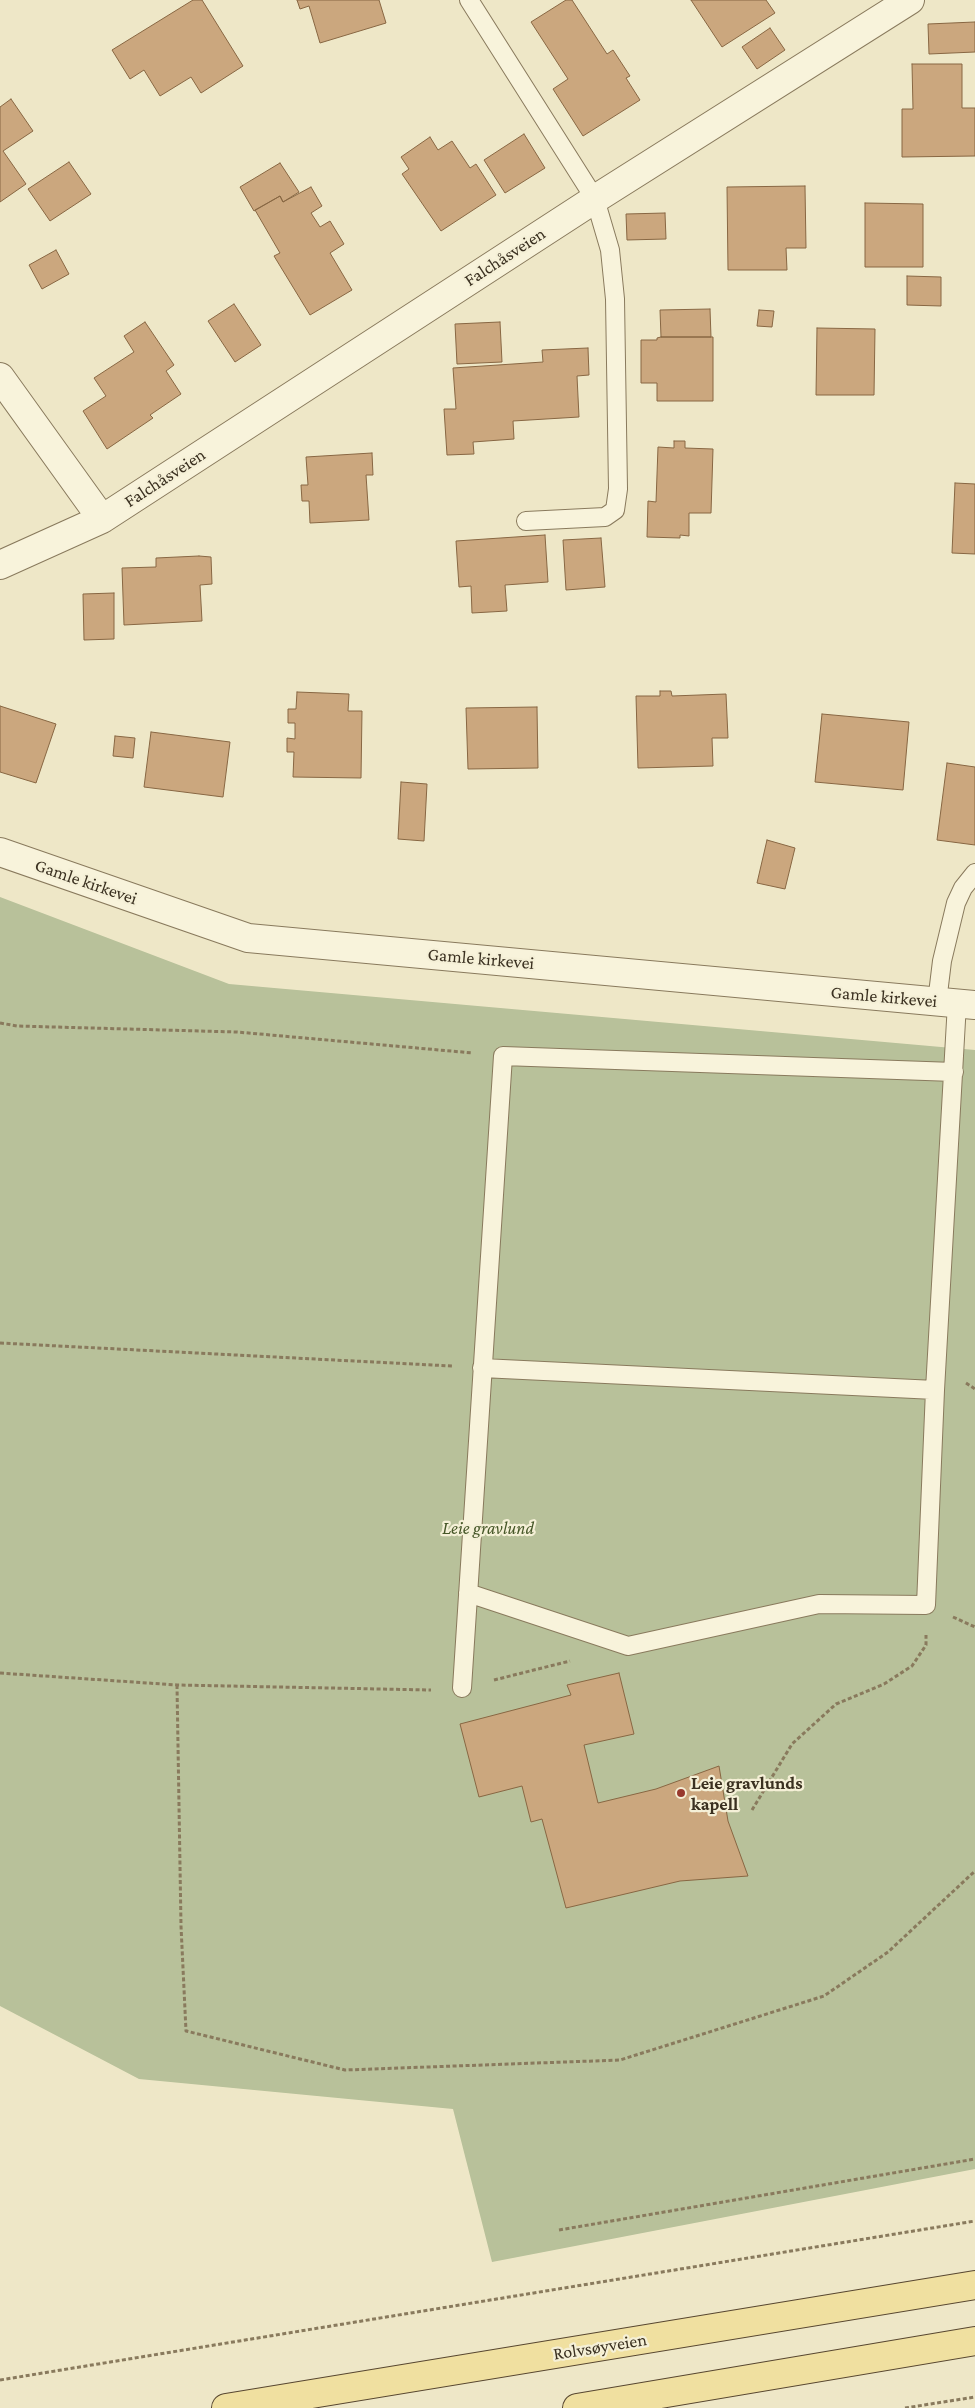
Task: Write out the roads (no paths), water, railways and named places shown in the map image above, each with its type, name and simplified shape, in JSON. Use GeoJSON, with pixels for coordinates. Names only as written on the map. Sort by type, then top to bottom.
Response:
{"type":"FeatureCollection","features":[{"type":"Feature","properties":{"kind":"main road","name":"Rolvsøyveien"},"geometry":{"type":"LineString","coordinates":[[226,2408],[975,2285]]}},
{"type":"Feature","properties":{"kind":"main road"},"geometry":{"type":"LineString","coordinates":[[577,2408],[975,2341]]}},
{"type":"Feature","properties":{"kind":"street","name":"Falchåsveien"},"geometry":{"type":"LineString","coordinates":[[0,565],[102,518],[595,198],[910,0]]}},
{"type":"Feature","properties":{"kind":"street"},"geometry":{"type":"LineString","coordinates":[[0,377],[102,518]]}},
{"type":"Feature","properties":{"kind":"street","name":"Gamle kirkevei"},"geometry":{"type":"LineString","coordinates":[[0,852],[248,938],[956,1003]]}},
{"type":"Feature","properties":{"kind":"lane"},"geometry":{"type":"LineString","coordinates":[[470,0],[595,198],[610,250],[615,299],[618,489],[615,510],[605,517],[526,522]]}},
{"type":"Feature","properties":{"kind":"lane"},"geometry":{"type":"LineString","coordinates":[[468,1593],[628,1646],[819,1604],[926,1605],[935,1390],[954,1072],[956,1003],[942,961],[956,903],[963,888],[975,874]]}},
{"type":"Feature","properties":{"kind":"lane"},"geometry":{"type":"LineString","coordinates":[[462,1688],[503,1056],[954,1072]]}},
{"type":"Feature","properties":{"kind":"lane"},"geometry":{"type":"LineString","coordinates":[[482,1368],[935,1390]]}},
{"type":"Feature","properties":{"kind":"place","name":"Leie gravlunds kapell"},"geometry":{"type":"Point","coordinates":[681,1793]}},
{"type":"Feature","properties":{"kind":"park label","name":"Leie gravlund"},"geometry":{"type":"Point","coordinates":[488,1528]}}]}
